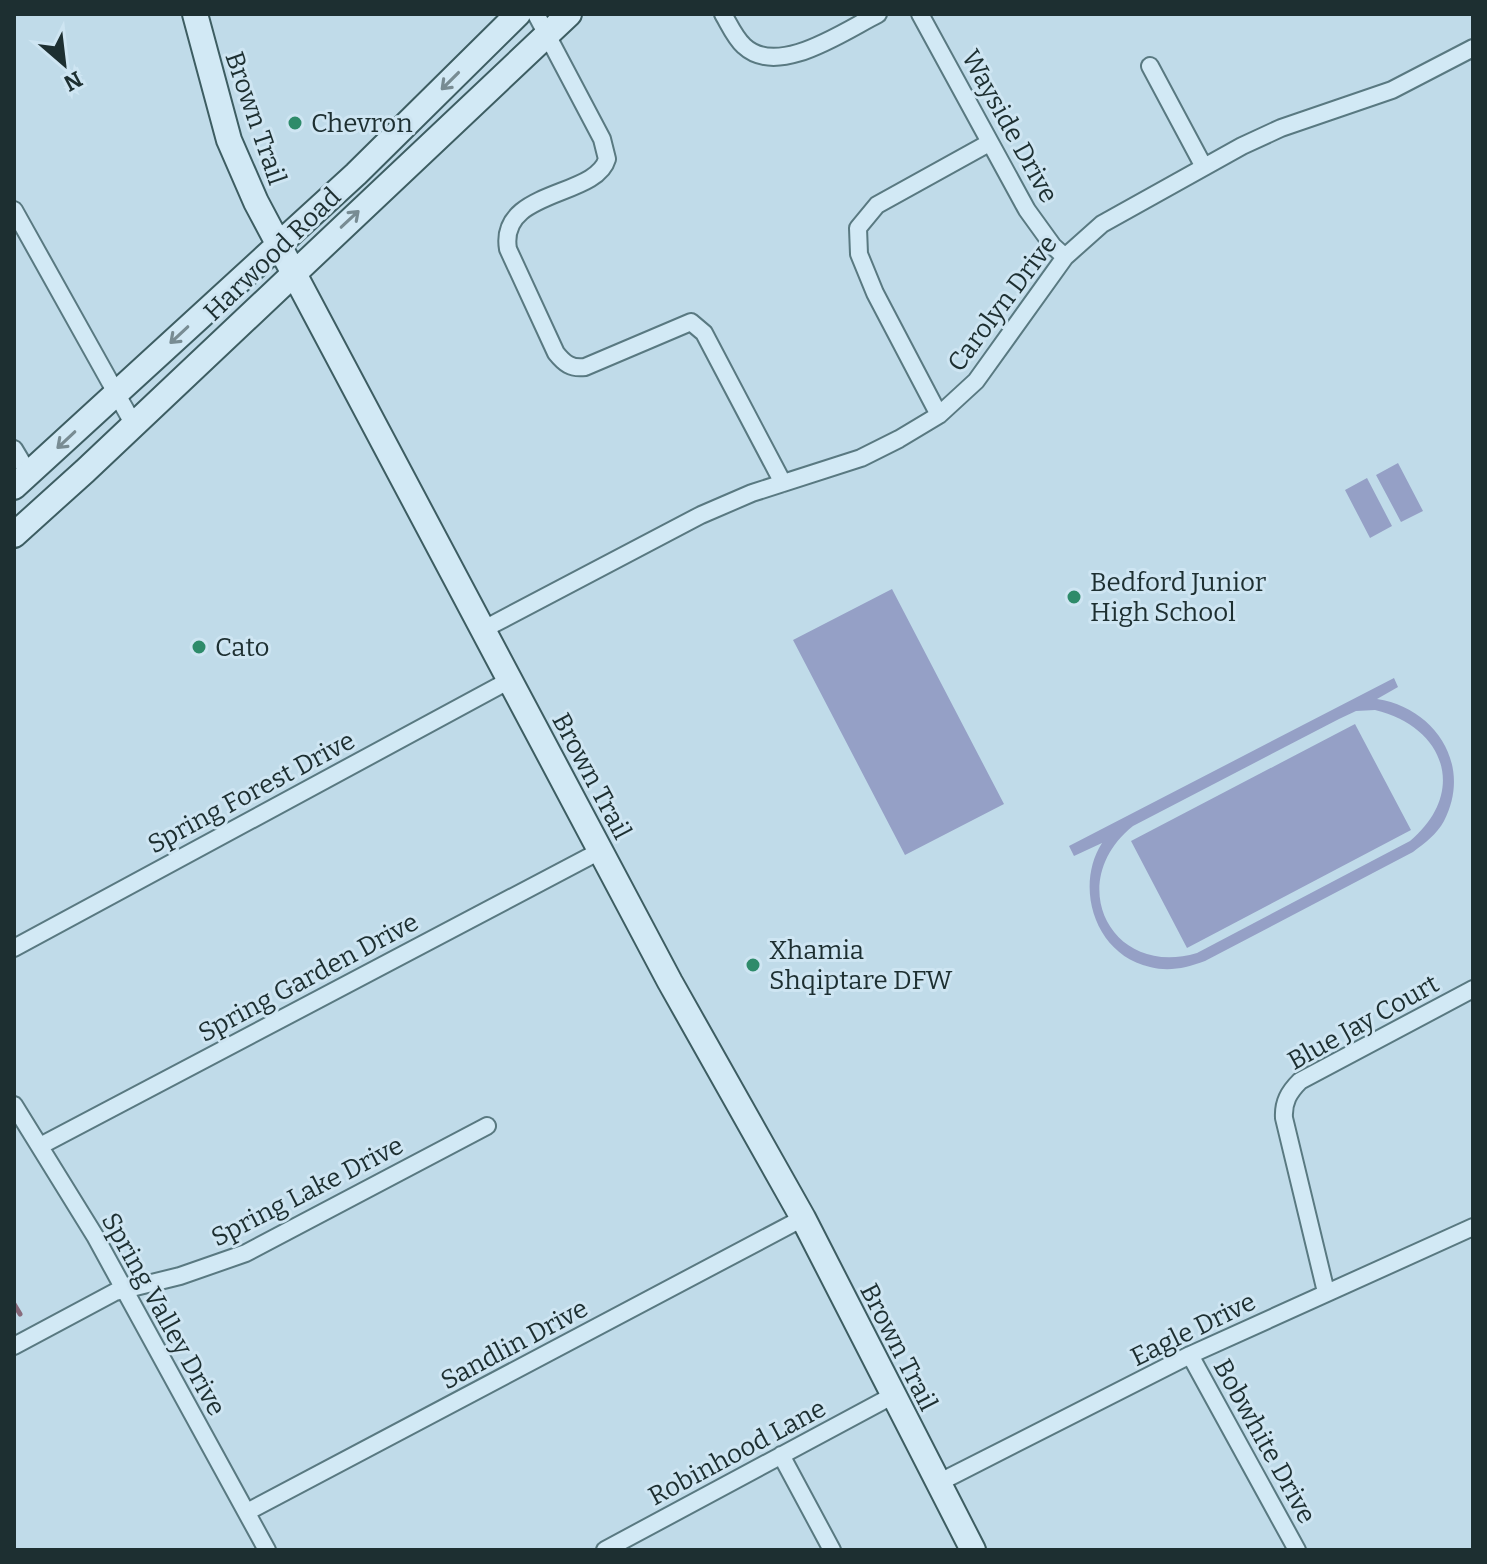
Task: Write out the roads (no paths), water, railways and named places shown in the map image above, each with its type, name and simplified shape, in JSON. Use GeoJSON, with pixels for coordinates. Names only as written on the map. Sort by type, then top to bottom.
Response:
{"type":"FeatureCollection","features":[{"type":"Feature","properties":{"kind":"street","name":"Brown Trail"},"geometry":{"type":"LineString","coordinates":[[195,14],[229,140],[256,202],[600,851],[803,1218],[973,1550]]}},
{"type":"Feature","properties":{"kind":"street","name":"Harwood Road"},"geometry":{"type":"LineString","coordinates":[[21,481],[356,174],[518,14]]}},
{"type":"Feature","properties":{"kind":"street","name":"Harwood Road"},"geometry":{"type":"LineString","coordinates":[[14,535],[293,273],[541,24],[569,14]]}},
{"type":"Feature","properties":{"kind":"street"},"geometry":{"type":"LineString","coordinates":[[723,14],[744,47],[768,58],[783,58],[802,52],[878,14]]}},
{"type":"Feature","properties":{"kind":"street","name":"Wayside Drive"},"geometry":{"type":"LineString","coordinates":[[920,14],[1027,210],[1053,246],[1065,257]]}},
{"type":"Feature","properties":{"kind":"street"},"geometry":{"type":"LineString","coordinates":[[541,24],[602,139],[607,159],[599,173],[527,207],[511,224],[506,235],[508,249],[556,353],[564,363],[576,369],[585,367],[691,322],[704,333],[783,483]]}},
{"type":"Feature","properties":{"kind":"street","name":"Carolyn Drive"},"geometry":{"type":"LineString","coordinates":[[484,629],[701,515],[783,483],[861,458],[939,415],[976,381],[996,357],[1034,297],[1065,257],[1102,224],[1281,128],[1392,90],[1473,48]]}},
{"type":"Feature","properties":{"kind":"street"},"geometry":{"type":"LineString","coordinates":[[1150,66],[1204,167]]}},
{"type":"Feature","properties":{"kind":"street"},"geometry":{"type":"LineString","coordinates":[[939,415],[875,293],[859,254],[858,228],[877,205],[989,143]]}},
{"type":"Feature","properties":{"kind":"street"},"geometry":{"type":"LineString","coordinates":[[14,210],[134,425]]}},
{"type":"Feature","properties":{"kind":"street"},"geometry":{"type":"LineString","coordinates":[[14,449],[21,481]]}},
{"type":"Feature","properties":{"kind":"street","name":"Spring Forest Drive"},"geometry":{"type":"LineString","coordinates":[[14,948],[510,680]]}},
{"type":"Feature","properties":{"kind":"street","name":"Spring Garden Drive"},"geometry":{"type":"LineString","coordinates":[[40,1146],[600,851]]}},
{"type":"Feature","properties":{"kind":"street","name":"Blue Jay Court"},"geometry":{"type":"LineString","coordinates":[[1326,1292],[1284,1118],[1283,1107],[1290,1091],[1300,1081],[1473,989]]}},
{"type":"Feature","properties":{"kind":"street","name":"Spring Valley Drive"},"geometry":{"type":"LineString","coordinates":[[14,1105],[124,1289],[267,1550]]}},
{"type":"Feature","properties":{"kind":"street","name":"Spring Lake Drive"},"geometry":{"type":"LineString","coordinates":[[14,1346],[124,1289],[180,1276],[246,1253],[487,1126]]}},
{"type":"Feature","properties":{"kind":"street","name":"Sandlin Drive"},"geometry":{"type":"LineString","coordinates":[[247,1512],[803,1218]]}},
{"type":"Feature","properties":{"kind":"street","name":"Eagle Drive"},"geometry":{"type":"LineString","coordinates":[[938,1483],[1190,1355],[1473,1227]]}},
{"type":"Feature","properties":{"kind":"street","name":"Bobwhite Drive"},"geometry":{"type":"LineString","coordinates":[[1190,1355],[1297,1550]]}},
{"type":"Feature","properties":{"kind":"street","name":"Robinhood Lane"},"geometry":{"type":"LineString","coordinates":[[605,1550],[892,1396]]}},
{"type":"Feature","properties":{"kind":"street"},"geometry":{"type":"LineString","coordinates":[[781,1455],[832,1550]]}},
{"type":"Feature","properties":{"kind":"waterway"},"geometry":{"type":"LineString","coordinates":[[14,1304],[20,1314]]}},
{"type":"Feature","properties":{"kind":"place","name":"Chevron"},"geometry":{"type":"Point","coordinates":[295,123]}},
{"type":"Feature","properties":{"kind":"place","name":"Bedford Junior High School"},"geometry":{"type":"Point","coordinates":[1074,597]}},
{"type":"Feature","properties":{"kind":"place","name":"Cato"},"geometry":{"type":"Point","coordinates":[199,647]}},
{"type":"Feature","properties":{"kind":"place","name":"Xhamia Shqiptare DFW"},"geometry":{"type":"Point","coordinates":[753,965]}}]}
